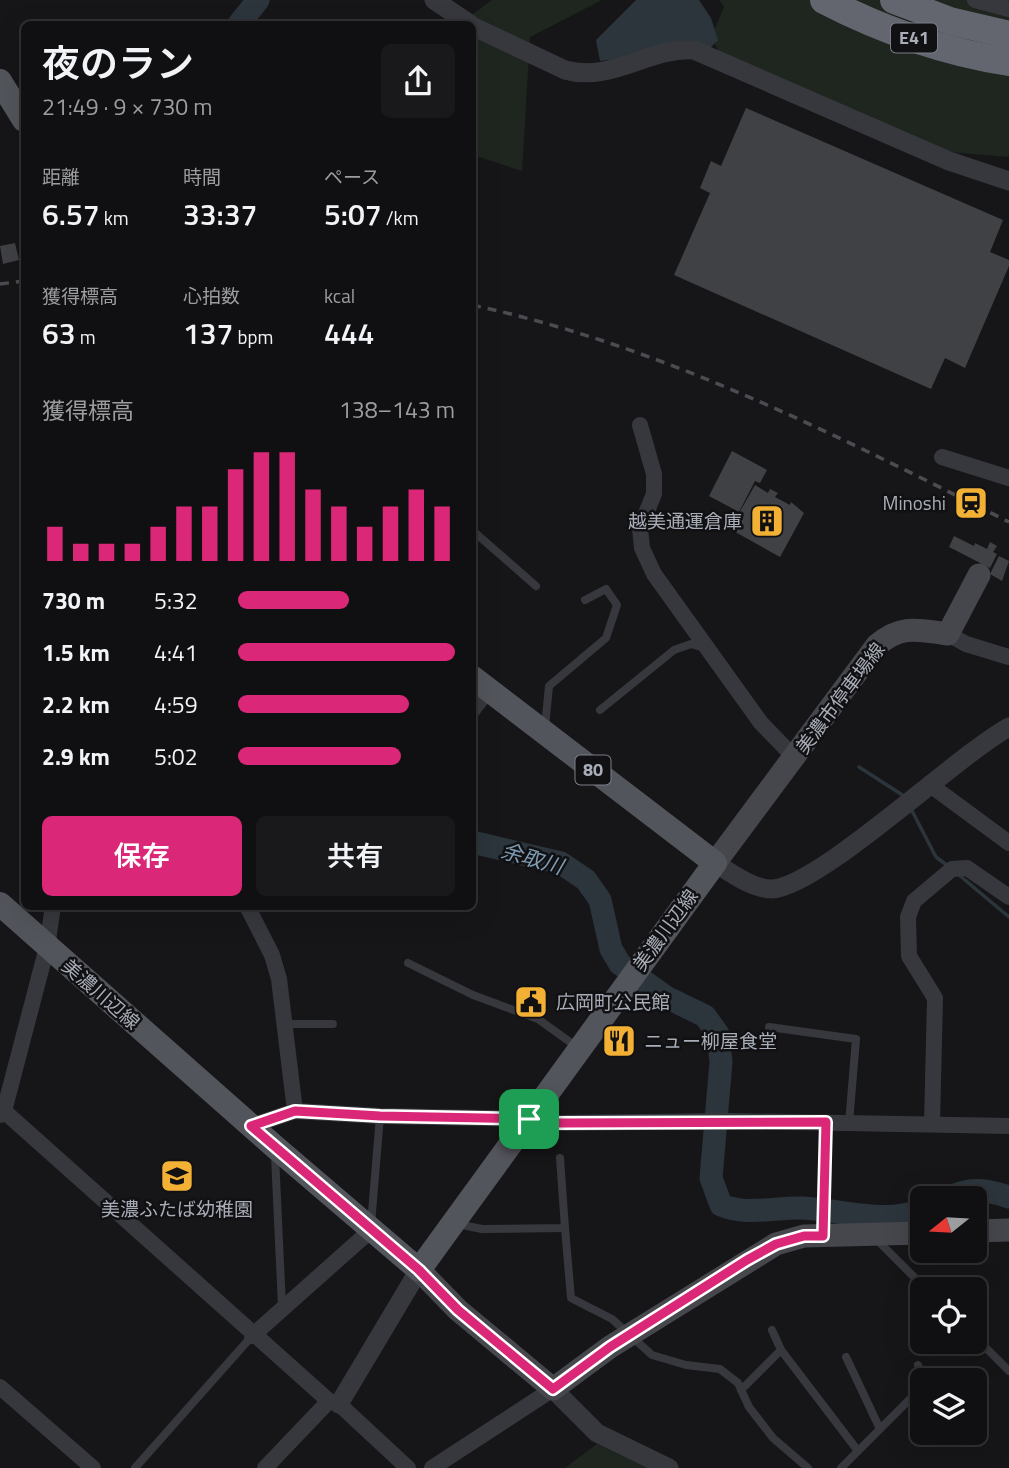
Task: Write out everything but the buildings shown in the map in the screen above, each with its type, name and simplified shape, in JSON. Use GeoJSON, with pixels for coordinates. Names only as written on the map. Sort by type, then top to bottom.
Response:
{"type":"FeatureCollection","features":[{"type":"Feature","properties":{"kind":"highway","name":"E41"},"geometry":{"type":"LineString","coordinates":[[824,0],[894,31],[944,48],[1009,62]]}},
{"type":"Feature","properties":{"kind":"highway","name":"E41"},"geometry":{"type":"LineString","coordinates":[[894,0],[950,21],[1009,35]]}},
{"type":"Feature","properties":{"kind":"main road"},"geometry":{"type":"LineString","coordinates":[[0,81],[21,115]]}},
{"type":"Feature","properties":{"kind":"main road"},"geometry":{"type":"LineString","coordinates":[[948,634],[979,575]]}},
{"type":"Feature","properties":{"kind":"main road","name":"美濃市停車場線"},"geometry":{"type":"LineString","coordinates":[[715,863],[877,645],[890,634],[907,629],[948,634]]}},
{"type":"Feature","properties":{"kind":"main road","name":"80"},"geometry":{"type":"LineString","coordinates":[[480,683],[715,863]]}},
{"type":"Feature","properties":{"kind":"main road","name":"美濃川辺線"},"geometry":{"type":"LineString","coordinates":[[0,904],[370,1231],[419,1270],[715,863]]}},
{"type":"Feature","properties":{"kind":"main road"},"geometry":{"type":"LineString","coordinates":[[987,1231],[1009,1230]]}},
{"type":"Feature","properties":{"kind":"main road"},"geometry":{"type":"LineString","coordinates":[[419,1270],[458,1310],[553,1389],[610,1347],[776,1244],[804,1236],[910,1233]]}},
{"type":"Feature","properties":{"kind":"street"},"geometry":{"type":"LineString","coordinates":[[434,0],[465,21]]}},
{"type":"Feature","properties":{"kind":"street"},"geometry":{"type":"LineString","coordinates":[[975,0],[1009,9]]}},
{"type":"Feature","properties":{"kind":"street"},"geometry":{"type":"LineString","coordinates":[[476,27],[565,70],[581,74],[602,74],[678,49],[694,50],[949,161],[1009,181]]}},
{"type":"Feature","properties":{"kind":"street"},"geometry":{"type":"LineString","coordinates":[[640,425],[654,474],[654,494],[640,528],[642,548],[654,574],[761,723],[795,758]]}},
{"type":"Feature","properties":{"kind":"street"},"geometry":{"type":"LineString","coordinates":[[942,457],[1009,478]]}},
{"type":"Feature","properties":{"kind":"street"},"geometry":{"type":"LineString","coordinates":[[948,634],[966,644],[1009,657]]}},
{"type":"Feature","properties":{"kind":"street"},"geometry":{"type":"LineString","coordinates":[[715,863],[759,888],[783,887],[801,880],[835,857],[977,746],[1009,727]]}},
{"type":"Feature","properties":{"kind":"street"},"geometry":{"type":"LineString","coordinates":[[914,796],[1009,843]]}},
{"type":"Feature","properties":{"kind":"street"},"geometry":{"type":"LineString","coordinates":[[932,1124],[934,998],[909,956],[906,938],[908,917],[914,901],[949,872],[967,868],[1009,897]]}},
{"type":"Feature","properties":{"kind":"street"},"geometry":{"type":"LineString","coordinates":[[52,910],[47,947],[2,1113],[252,1336],[408,1468]]}},
{"type":"Feature","properties":{"kind":"street"},"geometry":{"type":"LineString","coordinates":[[249,910],[272,955],[279,979],[295,1111]]}},
{"type":"Feature","properties":{"kind":"street"},"geometry":{"type":"LineString","coordinates":[[251,1126],[295,1111],[529,1119],[558,1123],[727,1121],[1009,1126]]}},
{"type":"Feature","properties":{"kind":"street"},"geometry":{"type":"LineString","coordinates":[[252,1336],[282,1306],[370,1231]]}},
{"type":"Feature","properties":{"kind":"street"},"geometry":{"type":"LineString","coordinates":[[265,1468],[334,1403],[419,1270]]}},
{"type":"Feature","properties":{"kind":"street"},"geometry":{"type":"LineString","coordinates":[[0,1387],[93,1468]]}},
{"type":"Feature","properties":{"kind":"street"},"geometry":{"type":"LineString","coordinates":[[432,1468],[553,1389],[597,1433],[669,1468]]}},
{"type":"Feature","properties":{"kind":"lane"},"geometry":{"type":"LineString","coordinates":[[476,534],[536,586]]}},
{"type":"Feature","properties":{"kind":"lane"},"geometry":{"type":"LineString","coordinates":[[544,734],[549,686],[606,638],[617,605],[606,589],[585,600]]}},
{"type":"Feature","properties":{"kind":"lane"},"geometry":{"type":"LineString","coordinates":[[600,710],[674,650],[691,643],[709,649]]}},
{"type":"Feature","properties":{"kind":"lane"},"geometry":{"type":"LineString","coordinates":[[408,963],[473,995],[538,1019],[580,1049]]}},
{"type":"Feature","properties":{"kind":"lane"},"geometry":{"type":"LineString","coordinates":[[284,1024],[333,1024]]}},
{"type":"Feature","properties":{"kind":"lane"},"geometry":{"type":"LineString","coordinates":[[769,1027],[856,1039],[849,1123]]}},
{"type":"Feature","properties":{"kind":"lane"},"geometry":{"type":"LineString","coordinates":[[370,1231],[380,1116]]}},
{"type":"Feature","properties":{"kind":"lane"},"geometry":{"type":"LineString","coordinates":[[823,1235],[826,1122]]}},
{"type":"Feature","properties":{"kind":"lane"},"geometry":{"type":"LineString","coordinates":[[275,1147],[282,1306]]}},
{"type":"Feature","properties":{"kind":"lane"},"geometry":{"type":"LineString","coordinates":[[560,1158],[571,1298],[612,1319],[652,1355],[686,1365],[720,1369],[738,1383],[749,1407],[773,1438],[808,1468]]}},
{"type":"Feature","properties":{"kind":"lane"},"geometry":{"type":"LineString","coordinates":[[454,1222],[463,1227],[482,1229],[565,1228]]}},
{"type":"Feature","properties":{"kind":"lane"},"geometry":{"type":"LineString","coordinates":[[871,1234],[914,1277]]}},
{"type":"Feature","properties":{"kind":"lane"},"geometry":{"type":"LineString","coordinates":[[772,1330],[781,1350],[858,1451]]}},
{"type":"Feature","properties":{"kind":"lane"},"geometry":{"type":"LineString","coordinates":[[135,1468],[252,1336]]}},
{"type":"Feature","properties":{"kind":"lane"},"geometry":{"type":"LineString","coordinates":[[987,1349],[1009,1371]]}},
{"type":"Feature","properties":{"kind":"lane"},"geometry":{"type":"LineString","coordinates":[[741,1390],[781,1350]]}},
{"type":"Feature","properties":{"kind":"lane"},"geometry":{"type":"LineString","coordinates":[[846,1357],[880,1429]]}},
{"type":"Feature","properties":{"kind":"lane"},"geometry":{"type":"LineString","coordinates":[[841,1468],[910,1399]]}},
{"type":"Feature","properties":{"kind":"shaded area"},"geometry":{"type":"Polygon","coordinates":[[[492,0],[602,0],[530,37],[522,171],[476,156],[476,21],[463,21],[492,0]]]}},
{"type":"Feature","properties":{"kind":"shaded area"},"geometry":{"type":"Polygon","coordinates":[[[636,0],[699,0],[711,18],[718,40],[710,48],[600,61],[596,40],[636,0]]]}},
{"type":"Feature","properties":{"kind":"shaded area"},"geometry":{"type":"Polygon","coordinates":[[[719,0],[1009,0],[1009,157],[949,152],[728,67],[711,38],[724,7],[719,0]]]}},
{"type":"Feature","properties":{"kind":"shaded area"},"geometry":{"type":"Polygon","coordinates":[[[597,1444],[647,1468],[565,1468],[597,1444]]]}},
{"type":"Feature","properties":{"kind":"waterway","name":"余取川"},"geometry":{"type":"LineString","coordinates":[[241,21],[258,0]]}},
{"type":"Feature","properties":{"kind":"waterway"},"geometry":{"type":"LineString","coordinates":[[859,767],[904,796]]}},
{"type":"Feature","properties":{"kind":"waterway"},"geometry":{"type":"LineString","coordinates":[[911,809],[936,857],[948,866]]}},
{"type":"Feature","properties":{"kind":"waterway","name":"余取川"},"geometry":{"type":"LineString","coordinates":[[476,843],[561,863],[586,880],[600,900],[611,949],[620,964],[666,997],[705,1016],[718,1034],[721,1062],[711,1178],[721,1205],[741,1210],[803,1208],[878,1216],[910,1213]]}},
{"type":"Feature","properties":{"kind":"waterway"},"geometry":{"type":"LineString","coordinates":[[959,875],[1009,917]]}},
{"type":"Feature","properties":{"kind":"waterway","name":"余取川"},"geometry":{"type":"LineString","coordinates":[[987,1191],[1009,1197]]}},
{"type":"Feature","properties":{"kind":"railway"},"geometry":{"type":"LineString","coordinates":[[0,284],[21,281]]}},
{"type":"Feature","properties":{"kind":"railway"},"geometry":{"type":"LineString","coordinates":[[476,306],[612,344],[747,396],[879,457],[1009,522]]}},
{"type":"Feature","properties":{"kind":"place","name":"Minoshi"},"geometry":{"type":"Point","coordinates":[971,503]}},
{"type":"Feature","properties":{"kind":"place","name":"越美通運倉庫"},"geometry":{"type":"Point","coordinates":[767,521]}},
{"type":"Feature","properties":{"kind":"place","name":"広岡町公民館"},"geometry":{"type":"Point","coordinates":[531,1002]}},
{"type":"Feature","properties":{"kind":"place","name":"ニュー柳屋食堂"},"geometry":{"type":"Point","coordinates":[619,1041]}},
{"type":"Feature","properties":{"kind":"place","name":"美濃ふたば幼稚園"},"geometry":{"type":"Point","coordinates":[177,1176]}},
{"type":"Feature","properties":{"kind":"route"},"geometry":{"type":"LineString","coordinates":[[295,1111],[529,1119],[558,1123],[826,1122],[823,1236],[804,1236],[776,1244],[747,1260],[610,1347],[553,1389],[458,1310],[419,1270],[370,1231],[251,1126],[295,1111]]}}]}
